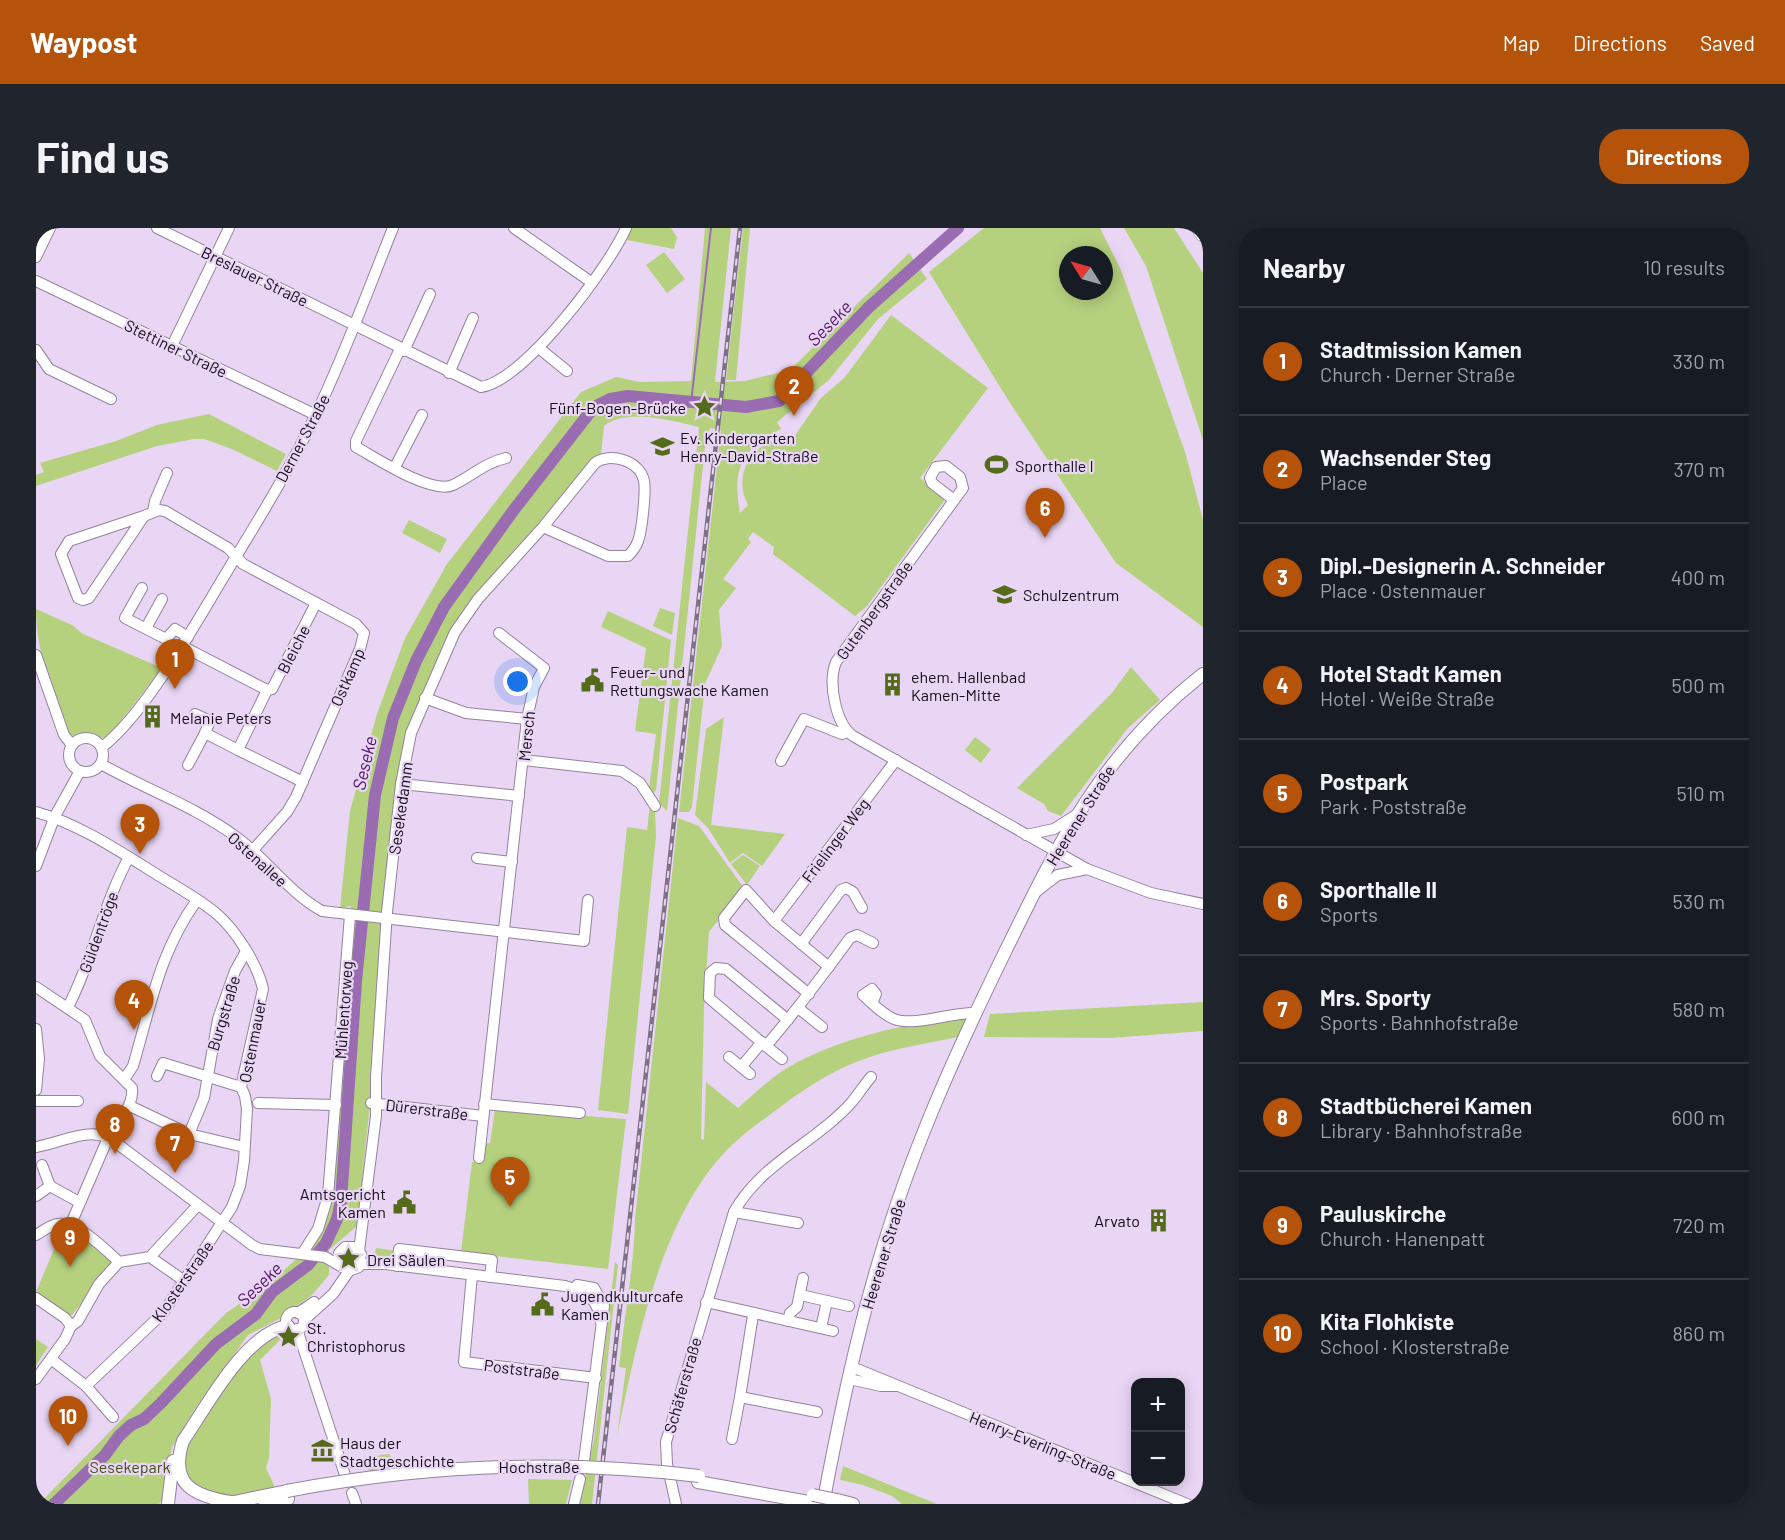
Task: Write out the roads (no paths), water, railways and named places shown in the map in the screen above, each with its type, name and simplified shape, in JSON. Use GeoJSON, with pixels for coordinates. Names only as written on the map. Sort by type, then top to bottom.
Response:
{"type":"FeatureCollection","features":[{"type":"Feature","properties":{"kind":"highway"},"geometry":{"type":"LineString","coordinates":[[1199,228],[1203,234]]}},
{"type":"Feature","properties":{"kind":"main road","name":"Heerener Straße"},"geometry":{"type":"LineString","coordinates":[[817,1501],[881,1254],[906,1179],[975,1013],[1054,852],[1103,774],[1135,735],[1203,674]]}},
{"type":"Feature","properties":{"kind":"main road"},"geometry":{"type":"LineString","coordinates":[[228,1503],[202,1497],[182,1481],[178,1456],[183,1441],[249,1348],[269,1332],[295,1321]]}},
{"type":"Feature","properties":{"kind":"main road"},"geometry":{"type":"LineString","coordinates":[[168,1504],[172,1462],[183,1432],[243,1345],[264,1328],[295,1321]]}},
{"type":"Feature","properties":{"kind":"main road","name":"Hochstraße"},"geometry":{"type":"LineString","coordinates":[[228,1503],[385,1482],[482,1474],[605,1474],[699,1479],[817,1501],[837,1500],[853,1504]]}},
{"type":"Feature","properties":{"kind":"street"},"geometry":{"type":"LineString","coordinates":[[36,256],[50,228]]}},
{"type":"Feature","properties":{"kind":"street","name":"Breslauer Straße"},"geometry":{"type":"LineString","coordinates":[[157,228],[472,384],[492,385],[540,349]]}},
{"type":"Feature","properties":{"kind":"street"},"geometry":{"type":"LineString","coordinates":[[172,346],[229,228]]}},
{"type":"Feature","properties":{"kind":"street","name":"Derner Straße"},"geometry":{"type":"LineString","coordinates":[[102,747],[123,726],[185,642],[316,415],[393,228]]}},
{"type":"Feature","properties":{"kind":"street"},"geometry":{"type":"LineString","coordinates":[[514,228],[591,282]]}},
{"type":"Feature","properties":{"kind":"street"},"geometry":{"type":"LineString","coordinates":[[567,372],[540,349],[591,282],[626,228]]}},
{"type":"Feature","properties":{"kind":"street","name":"Stettiner Straße"},"geometry":{"type":"LineString","coordinates":[[36,281],[316,415]]}},
{"type":"Feature","properties":{"kind":"street"},"geometry":{"type":"LineString","coordinates":[[430,294],[356,441],[356,447],[429,484],[445,487],[491,462],[506,458]]}},
{"type":"Feature","properties":{"kind":"street"},"geometry":{"type":"LineString","coordinates":[[449,373],[472,318]]}},
{"type":"Feature","properties":{"kind":"street"},"geometry":{"type":"LineString","coordinates":[[36,350],[49,369],[111,399]]}},
{"type":"Feature","properties":{"kind":"street"},"geometry":{"type":"LineString","coordinates":[[394,467],[422,415]]}},
{"type":"Feature","properties":{"kind":"street","name":"Sesekedamm"},"geometry":{"type":"LineString","coordinates":[[295,1321],[335,1281],[349,1259],[363,1226],[373,1130],[387,918],[401,784],[411,733],[425,698],[455,632],[478,599],[599,460],[614,457],[629,463],[639,471],[644,480],[639,540],[628,556],[608,555],[543,527]]}},
{"type":"Feature","properties":{"kind":"street"},"geometry":{"type":"LineString","coordinates":[[149,514],[69,541],[61,554],[78,598],[86,600],[93,592],[149,514],[167,473]]}},
{"type":"Feature","properties":{"kind":"street","name":"Gutenbergstraße"},"geometry":{"type":"LineString","coordinates":[[847,732],[837,707],[832,679],[836,662],[954,500]]}},
{"type":"Feature","properties":{"kind":"street","name":"Ostkamp"},"geometry":{"type":"LineString","coordinates":[[149,514],[165,511],[228,549],[243,564],[362,628],[364,638],[303,782],[286,812],[253,850]]}},
{"type":"Feature","properties":{"kind":"street"},"geometry":{"type":"LineString","coordinates":[[142,588],[125,618],[166,639],[175,629],[185,642]]}},
{"type":"Feature","properties":{"kind":"street"},"geometry":{"type":"LineString","coordinates":[[146,628],[162,599]]}},
{"type":"Feature","properties":{"kind":"street","name":"Bleiche"},"geometry":{"type":"LineString","coordinates":[[238,750],[267,690],[272,689],[316,603]]}},
{"type":"Feature","properties":{"kind":"street","name":"Mersch"},"geometry":{"type":"LineString","coordinates":[[480,1158],[506,934],[527,719],[534,687],[544,668],[499,633]]}},
{"type":"Feature","properties":{"kind":"street","name":"Bleiche"},"geometry":{"type":"LineString","coordinates":[[185,642],[267,690]]}},
{"type":"Feature","properties":{"kind":"street"},"geometry":{"type":"LineString","coordinates":[[36,655],[64,735],[72,745],[69,760],[80,771],[92,771],[101,764],[102,747],[87,737],[72,745]]}},
{"type":"Feature","properties":{"kind":"street"},"geometry":{"type":"LineString","coordinates":[[425,698],[466,713],[527,719]]}},
{"type":"Feature","properties":{"kind":"street"},"geometry":{"type":"LineString","coordinates":[[188,765],[210,721],[195,714]]}},
{"type":"Feature","properties":{"kind":"street"},"geometry":{"type":"LineString","coordinates":[[781,761],[804,719],[842,734],[847,732],[1087,869],[1151,893],[1203,904]]}},
{"type":"Feature","properties":{"kind":"street"},"geometry":{"type":"LineString","coordinates":[[205,733],[303,782]]}},
{"type":"Feature","properties":{"kind":"street"},"geometry":{"type":"LineString","coordinates":[[524,760],[622,771],[640,783],[656,806]]}},
{"type":"Feature","properties":{"kind":"street","name":"Frielinger Weg"},"geometry":{"type":"LineString","coordinates":[[774,921],[896,760]]}},
{"type":"Feature","properties":{"kind":"street","name":"Ostenallee"},"geometry":{"type":"LineString","coordinates":[[101,764],[229,831],[253,850],[311,905],[321,911],[506,934]]}},
{"type":"Feature","properties":{"kind":"street"},"geometry":{"type":"LineString","coordinates":[[36,866],[55,816],[80,771]]}},
{"type":"Feature","properties":{"kind":"street"},"geometry":{"type":"LineString","coordinates":[[401,784],[519,796]]}},
{"type":"Feature","properties":{"kind":"street","name":"Ostenmauer"},"geometry":{"type":"LineString","coordinates":[[36,812],[55,816],[129,857],[197,900],[230,928],[260,978],[262,989],[241,1087],[247,1109],[240,1185],[224,1223]]}},
{"type":"Feature","properties":{"kind":"street"},"geometry":{"type":"LineString","coordinates":[[1026,835],[1054,829],[1076,815]]}},
{"type":"Feature","properties":{"kind":"street","name":"Güldentröge"},"geometry":{"type":"LineString","coordinates":[[68,1007],[106,906],[129,857]]}},
{"type":"Feature","properties":{"kind":"street"},"geometry":{"type":"LineString","coordinates":[[477,858],[512,862]]}},
{"type":"Feature","properties":{"kind":"street"},"geometry":{"type":"LineString","coordinates":[[1032,895],[1058,875],[1087,869]]}},
{"type":"Feature","properties":{"kind":"street"},"geometry":{"type":"LineString","coordinates":[[801,944],[840,891],[846,888],[853,892],[862,908]]}},
{"type":"Feature","properties":{"kind":"street"},"geometry":{"type":"LineString","coordinates":[[808,994],[723,922],[746,890],[774,921],[829,967]]}},
{"type":"Feature","properties":{"kind":"street"},"geometry":{"type":"LineString","coordinates":[[125,1078],[134,1067],[170,941],[197,900]]}},
{"type":"Feature","properties":{"kind":"street"},"geometry":{"type":"LineString","coordinates":[[506,934],[584,941],[588,900]]}},
{"type":"Feature","properties":{"kind":"street","name":"Mühlentorweg"},"geometry":{"type":"LineString","coordinates":[[305,1254],[324,1216],[353,915]]}},
{"type":"Feature","properties":{"kind":"street"},"geometry":{"type":"LineString","coordinates":[[729,1057],[745,1070],[764,1044],[798,1008],[850,938],[857,936],[873,943]]}},
{"type":"Feature","properties":{"kind":"street","name":"Burgstraße"},"geometry":{"type":"LineString","coordinates":[[189,1134],[204,1098],[213,1042],[226,994],[245,953]]}},
{"type":"Feature","properties":{"kind":"street"},"geometry":{"type":"LineString","coordinates":[[782,1059],[709,998],[709,977],[713,970],[720,967],[726,969],[788,1020]]}},
{"type":"Feature","properties":{"kind":"street"},"geometry":{"type":"LineString","coordinates":[[36,987],[68,1007],[88,1024],[104,1061],[125,1078],[132,1088],[130,1106],[79,1202],[70,1226]]}},
{"type":"Feature","properties":{"kind":"street"},"geometry":{"type":"LineString","coordinates":[[872,1003],[893,1019],[902,1021],[958,1012],[975,1013]]}},
{"type":"Feature","properties":{"kind":"street"},"geometry":{"type":"LineString","coordinates":[[798,1008],[822,1027]]}},
{"type":"Feature","properties":{"kind":"street"},"geometry":{"type":"LineString","coordinates":[[36,1029],[39,1059],[36,1087]]}},
{"type":"Feature","properties":{"kind":"street"},"geometry":{"type":"LineString","coordinates":[[156,1076],[163,1063],[241,1087]]}},
{"type":"Feature","properties":{"kind":"street","name":"Schäferstraße"},"geometry":{"type":"LineString","coordinates":[[676,1504],[667,1464],[666,1442],[734,1212],[739,1202],[762,1177],[850,1104],[871,1077]]}},
{"type":"Feature","properties":{"kind":"street"},"geometry":{"type":"LineString","coordinates":[[36,1101],[78,1101]]}},
{"type":"Feature","properties":{"kind":"street"},"geometry":{"type":"LineString","coordinates":[[258,1103],[336,1105]]}},
{"type":"Feature","properties":{"kind":"street","name":"Dürerstraße"},"geometry":{"type":"LineString","coordinates":[[374,1103],[580,1113]]}},
{"type":"Feature","properties":{"kind":"street"},"geometry":{"type":"LineString","coordinates":[[130,1106],[189,1134],[244,1147]]}},
{"type":"Feature","properties":{"kind":"street"},"geometry":{"type":"LineString","coordinates":[[36,1147],[86,1133],[98,1133],[112,1138],[257,1248],[565,1286],[588,1286],[598,1292],[604,1306],[584,1461]]}},
{"type":"Feature","properties":{"kind":"street"},"geometry":{"type":"LineString","coordinates":[[42,1165],[50,1186],[79,1202]]}},
{"type":"Feature","properties":{"kind":"street"},"geometry":{"type":"LineString","coordinates":[[36,1196],[50,1186]]}},
{"type":"Feature","properties":{"kind":"street"},"geometry":{"type":"LineString","coordinates":[[70,1326],[78,1321],[99,1284],[119,1262],[150,1257],[198,1205]]}},
{"type":"Feature","properties":{"kind":"street"},"geometry":{"type":"LineString","coordinates":[[734,1212],[798,1223]]}},
{"type":"Feature","properties":{"kind":"street","name":"Klosterstraße"},"geometry":{"type":"LineString","coordinates":[[86,1386],[163,1313],[183,1280],[224,1223]]}},
{"type":"Feature","properties":{"kind":"street"},"geometry":{"type":"LineString","coordinates":[[36,1235],[54,1225],[70,1226],[95,1240],[119,1262]]}},
{"type":"Feature","properties":{"kind":"street"},"geometry":{"type":"LineString","coordinates":[[397,1266],[399,1249],[492,1260],[490,1277]]}},
{"type":"Feature","properties":{"kind":"street"},"geometry":{"type":"LineString","coordinates":[[150,1257],[183,1280]]}},
{"type":"Feature","properties":{"kind":"street","name":"Poststraße"},"geometry":{"type":"LineString","coordinates":[[472,1275],[464,1362],[596,1378]]}},
{"type":"Feature","properties":{"kind":"street"},"geometry":{"type":"LineString","coordinates":[[788,1321],[790,1313],[798,1307],[803,1278]]}},
{"type":"Feature","properties":{"kind":"street"},"geometry":{"type":"LineString","coordinates":[[805,1296],[849,1306]]}},
{"type":"Feature","properties":{"kind":"street"},"geometry":{"type":"LineString","coordinates":[[36,1298],[65,1318],[70,1326],[69,1332],[36,1380]]}},
{"type":"Feature","properties":{"kind":"street"},"geometry":{"type":"LineString","coordinates":[[821,1328],[827,1301]]}},
{"type":"Feature","properties":{"kind":"street"},"geometry":{"type":"LineString","coordinates":[[706,1302],[753,1315],[833,1330]]}},
{"type":"Feature","properties":{"kind":"street"},"geometry":{"type":"LineString","coordinates":[[732,1439],[753,1315]]}},
{"type":"Feature","properties":{"kind":"street"},"geometry":{"type":"LineString","coordinates":[[295,1321],[345,1475]]}},
{"type":"Feature","properties":{"kind":"street"},"geometry":{"type":"LineString","coordinates":[[51,1359],[86,1386],[113,1417]]}},
{"type":"Feature","properties":{"kind":"street","name":"Henry-Everling-Straße"},"geometry":{"type":"LineString","coordinates":[[850,1373],[881,1386],[898,1386],[1187,1504]]}},
{"type":"Feature","properties":{"kind":"street"},"geometry":{"type":"LineString","coordinates":[[740,1397],[817,1412]]}},
{"type":"Feature","properties":{"kind":"street"},"geometry":{"type":"LineString","coordinates":[[573,1504],[580,1479]]}},
{"type":"Feature","properties":{"kind":"street"},"geometry":{"type":"LineString","coordinates":[[352,1493],[356,1504]]}},
{"type":"Feature","properties":{"kind":"waterway"},"geometry":{"type":"LineString","coordinates":[[691,403],[711,228]]}},
{"type":"Feature","properties":{"kind":"waterway","name":"Seseke"},"geometry":{"type":"LineString","coordinates":[[54,1504],[105,1455],[119,1436],[131,1425],[144,1419],[161,1403],[216,1344],[256,1314],[272,1292],[308,1265],[326,1243],[337,1219],[341,1201],[356,981],[375,795],[393,718],[416,661],[444,607],[513,511],[594,407],[610,399],[628,396],[746,407],[779,401],[869,307],[958,228]]}},
{"type":"Feature","properties":{"kind":"railway"},"geometry":{"type":"LineString","coordinates":[[598,1504],[740,228]]}},
{"type":"Feature","properties":{"kind":"place","name":"Fünf-Bogen-Brücke"},"geometry":{"type":"Point","coordinates":[704,407]}},
{"type":"Feature","properties":{"kind":"place","name":"Wachsender Steg"},"geometry":{"type":"Point","coordinates":[794,416]}},
{"type":"Feature","properties":{"kind":"place","name":"Ev. Kindergarten Henry-David-Straße"},"geometry":{"type":"Point","coordinates":[662,446]}},
{"type":"Feature","properties":{"kind":"place","name":"Sporthalle I"},"geometry":{"type":"Point","coordinates":[997,465]}},
{"type":"Feature","properties":{"kind":"place","name":"Sporthalle II"},"geometry":{"type":"Point","coordinates":[1045,538]}},
{"type":"Feature","properties":{"kind":"place","name":"Schulzentrum"},"geometry":{"type":"Point","coordinates":[1005,594]}},
{"type":"Feature","properties":{"kind":"place","name":"Feuer- und Rettungswache Kamen"},"geometry":{"type":"Point","coordinates":[592,680]}},
{"type":"Feature","properties":{"kind":"place","name":"ehem. Hallenbad Kamen-Mitte"},"geometry":{"type":"Point","coordinates":[893,685]}},
{"type":"Feature","properties":{"kind":"place","name":"Stadtmission Kamen"},"geometry":{"type":"Point","coordinates":[175,689]}},
{"type":"Feature","properties":{"kind":"place","name":"Melanie Peters"},"geometry":{"type":"Point","coordinates":[152,717]}},
{"type":"Feature","properties":{"kind":"place","name":"Dipl.-Designerin A. Schneider"},"geometry":{"type":"Point","coordinates":[140,854]}},
{"type":"Feature","properties":{"kind":"place","name":"Hotel Stadt Kamen"},"geometry":{"type":"Point","coordinates":[134,1030]}},
{"type":"Feature","properties":{"kind":"place","name":"Stadtbücherei Kamen"},"geometry":{"type":"Point","coordinates":[115,1154]}},
{"type":"Feature","properties":{"kind":"place","name":"Mrs. Sporty"},"geometry":{"type":"Point","coordinates":[175,1173]}},
{"type":"Feature","properties":{"kind":"place","name":"Amtsgericht Kamen"},"geometry":{"type":"Point","coordinates":[404,1202]}},
{"type":"Feature","properties":{"kind":"place","name":"Postpark"},"geometry":{"type":"Point","coordinates":[510,1207]}},
{"type":"Feature","properties":{"kind":"place","name":"Arvato"},"geometry":{"type":"Point","coordinates":[1158,1220]}},
{"type":"Feature","properties":{"kind":"place","name":"Drei Säulen"},"geometry":{"type":"Point","coordinates":[349,1259]}},
{"type":"Feature","properties":{"kind":"place","name":"Pauluskirche"},"geometry":{"type":"Point","coordinates":[70,1267]}},
{"type":"Feature","properties":{"kind":"place","name":"Jugendkulturcafe Kamen"},"geometry":{"type":"Point","coordinates":[543,1304]}},
{"type":"Feature","properties":{"kind":"place","name":"St. Christophorus"},"geometry":{"type":"Point","coordinates":[289,1336]}},
{"type":"Feature","properties":{"kind":"place","name":"Kita Flohkiste"},"geometry":{"type":"Point","coordinates":[68,1446]}},
{"type":"Feature","properties":{"kind":"place","name":"Haus der Stadtgeschichte"},"geometry":{"type":"Point","coordinates":[322,1451]}},
{"type":"Feature","properties":{"kind":"park label","name":"Sesekepark"},"geometry":{"type":"Point","coordinates":[130,1466]}}]}
